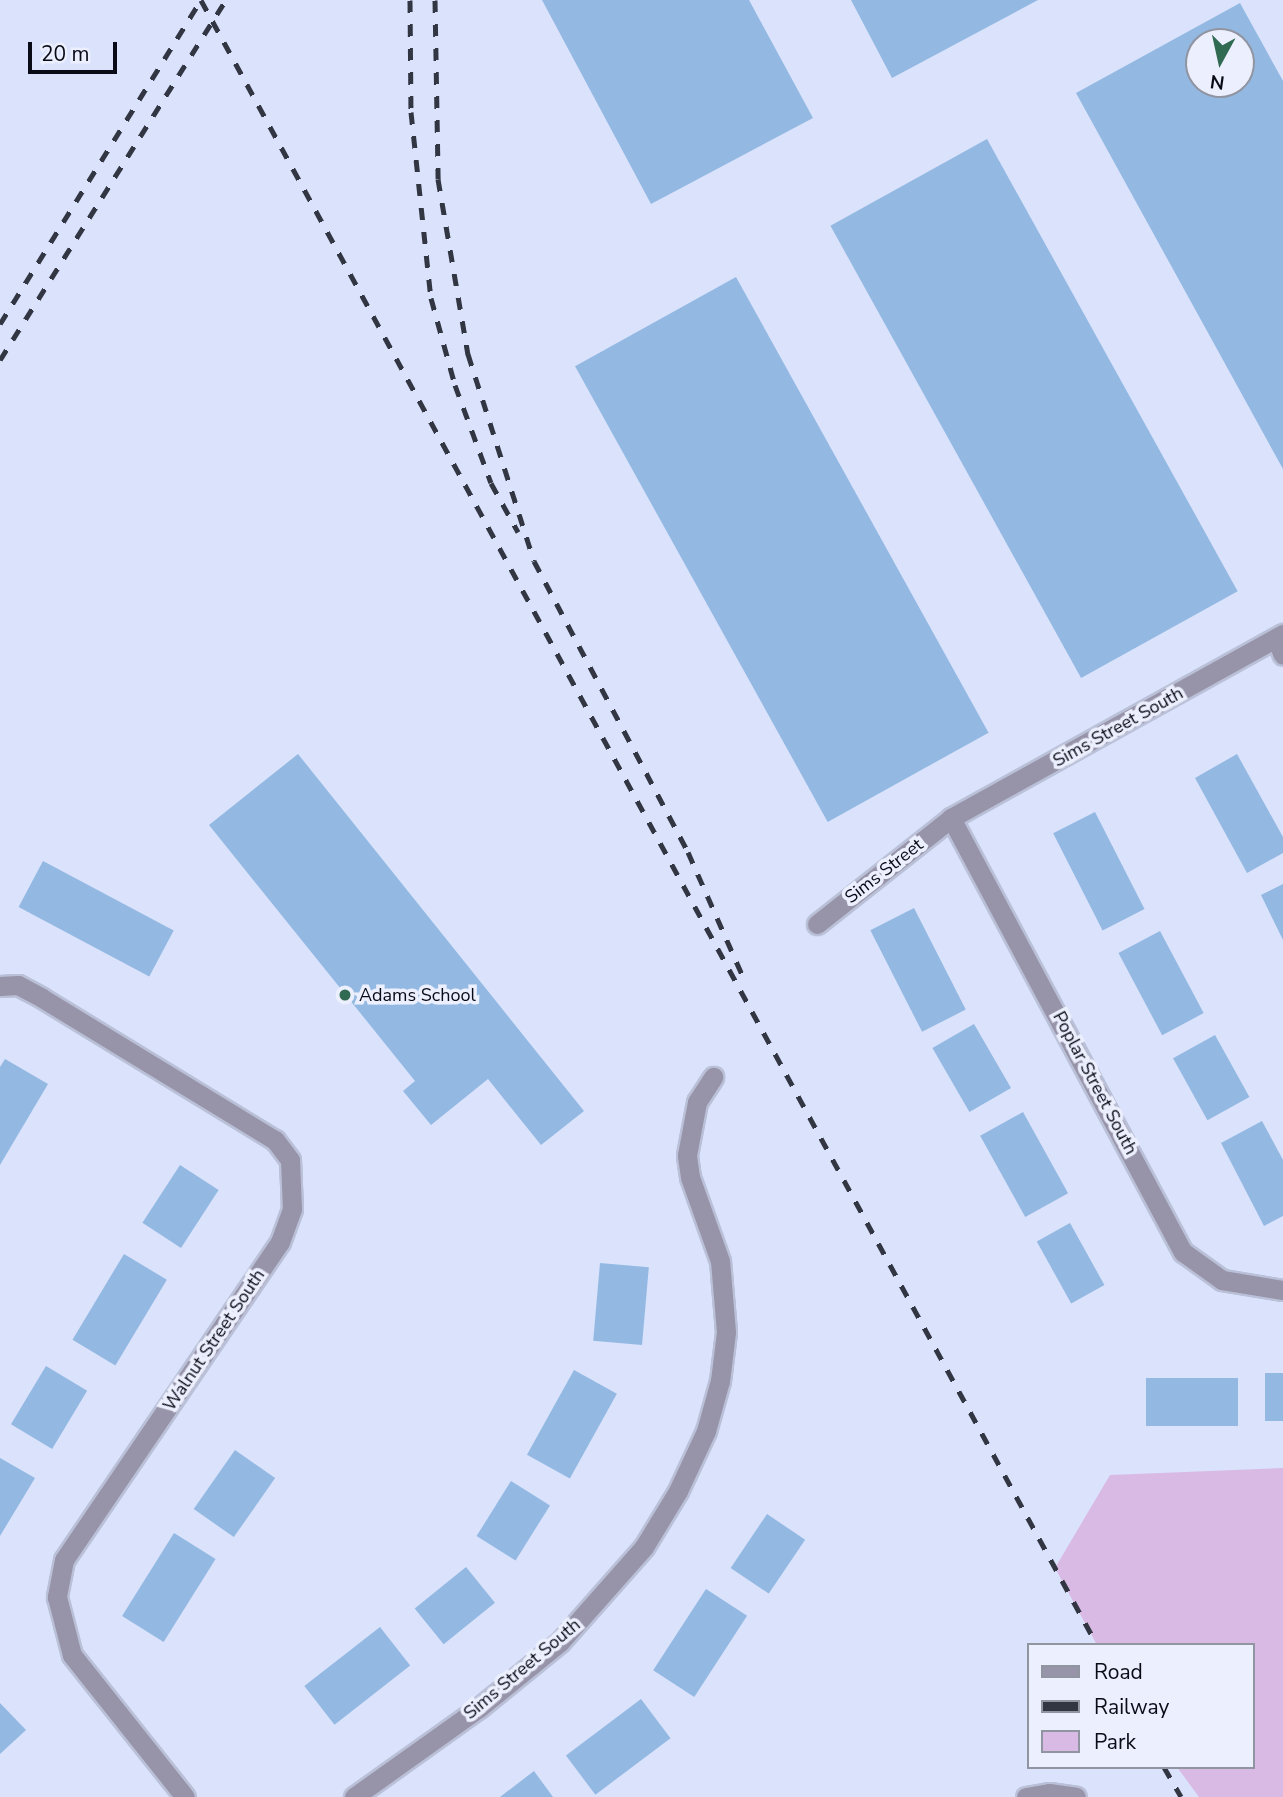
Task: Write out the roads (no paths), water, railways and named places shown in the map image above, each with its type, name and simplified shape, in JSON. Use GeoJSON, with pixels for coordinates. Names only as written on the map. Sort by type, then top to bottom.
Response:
{"type":"FeatureCollection","features":[{"type":"Feature","properties":{"kind":"street","name":"Sims Street South"},"geometry":{"type":"LineString","coordinates":[[951,818],[1281,642]]}},
{"type":"Feature","properties":{"kind":"street","name":"Sims Street"},"geometry":{"type":"LineString","coordinates":[[817,924],[951,818]]}},
{"type":"Feature","properties":{"kind":"street","name":"Poplar Street South"},"geometry":{"type":"LineString","coordinates":[[951,818],[1183,1252],[1222,1280],[1283,1290]]}},
{"type":"Feature","properties":{"kind":"street","name":"Walnut Street South"},"geometry":{"type":"LineString","coordinates":[[0,986],[18,985],[53,1005],[275,1140],[290,1160],[292,1209],[280,1242],[64,1560],[57,1597],[72,1655],[185,1797]]}},
{"type":"Feature","properties":{"kind":"street","name":"Sims Street South"},"geometry":{"type":"LineString","coordinates":[[354,1797],[560,1642],[644,1547],[678,1491],[706,1431],[720,1381],[726,1332],[720,1261],[690,1177],[687,1155],[697,1102],[713,1077]]}},
{"type":"Feature","properties":{"kind":"street"},"geometry":{"type":"LineString","coordinates":[[1026,1797],[1049,1793],[1075,1797]]}},
{"type":"Feature","properties":{"kind":"railway"},"geometry":{"type":"LineString","coordinates":[[201,0],[1096,1643]]}},
{"type":"Feature","properties":{"kind":"railway"},"geometry":{"type":"LineString","coordinates":[[0,324],[201,0]]}},
{"type":"Feature","properties":{"kind":"railway"},"geometry":{"type":"LineString","coordinates":[[0,360],[226,0]]}},
{"type":"Feature","properties":{"kind":"railway"},"geometry":{"type":"LineString","coordinates":[[410,0],[411,112],[431,298],[455,385],[491,483],[518,532]]}},
{"type":"Feature","properties":{"kind":"railway"},"geometry":{"type":"LineString","coordinates":[[435,0],[438,179],[468,354],[534,561],[688,852],[745,981]]}},
{"type":"Feature","properties":{"kind":"railway"},"geometry":{"type":"LineString","coordinates":[[1165,1769],[1181,1797]]}},
{"type":"Feature","properties":{"kind":"place","name":"Adams School"},"geometry":{"type":"Point","coordinates":[345,995]}}]}
